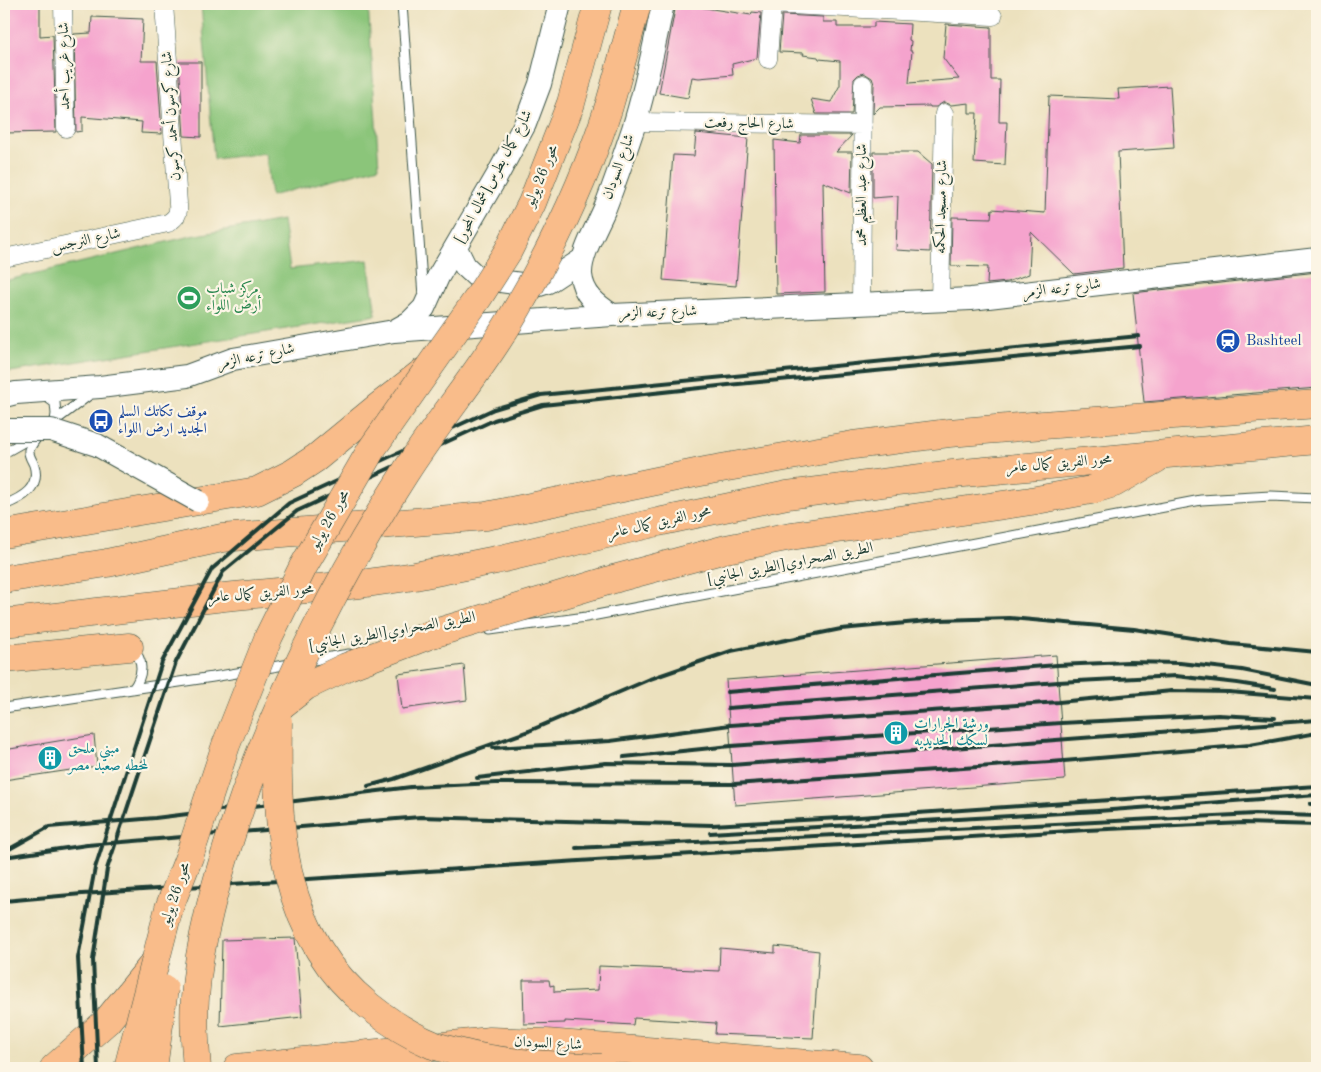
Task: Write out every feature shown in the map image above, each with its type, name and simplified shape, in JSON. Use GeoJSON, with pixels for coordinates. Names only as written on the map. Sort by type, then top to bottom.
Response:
{"type":"FeatureCollection","features":[{"type":"Feature","properties":{"kind":"main road","name":"محور 26 يوليو"},"geometry":{"type":"LineString","coordinates":[[128,1068],[169,908],[189,857],[226,745],[269,636],[303,567],[361,467],[508,252],[532,203],[571,103],[598,4]]}},
{"type":"Feature","properties":{"kind":"main road"},"geometry":{"type":"LineString","coordinates":[[197,1068],[195,1000],[199,967],[216,883],[244,796],[278,707],[339,582],[368,533],[406,471],[478,370],[514,315],[541,265],[567,214],[589,161],[608,107],[637,4]]}},
{"type":"Feature","properties":{"kind":"main road"},"geometry":{"type":"LineString","coordinates":[[4,534],[257,491],[293,473],[316,458],[428,368]]}},
{"type":"Feature","properties":{"kind":"main road"},"geometry":{"type":"LineString","coordinates":[[4,579],[107,563],[222,538],[486,516],[710,470],[853,445],[949,433],[1317,404]]}},
{"type":"Feature","properties":{"kind":"main road","name":"محور الفريق كمال عامر"},"geometry":{"type":"LineString","coordinates":[[4,623],[224,597],[360,584],[415,576],[496,560],[658,522],[787,496],[953,474],[1317,440]]}},
{"type":"Feature","properties":{"kind":"main road"},"geometry":{"type":"LineString","coordinates":[[278,707],[306,686],[346,667],[432,634],[617,578],[726,549],[791,536],[1031,501],[1091,490],[1114,483],[1167,454]]}},
{"type":"Feature","properties":{"kind":"main road"},"geometry":{"type":"LineString","coordinates":[[4,659],[129,647]]}},
{"type":"Feature","properties":{"kind":"main road"},"geometry":{"type":"LineString","coordinates":[[278,707],[280,832],[288,877],[306,929],[331,968],[358,997],[394,1026],[434,1046],[476,1057],[512,1063],[601,1068]]}},
{"type":"Feature","properties":{"kind":"main road"},"geometry":{"type":"LineString","coordinates":[[153,1068],[161,1005],[186,887],[189,857]]}},
{"type":"Feature","properties":{"kind":"main road"},"geometry":{"type":"LineString","coordinates":[[54,1068],[107,1022],[155,962]]}},
{"type":"Feature","properties":{"kind":"main road","name":"شارع السودان"},"geometry":{"type":"LineString","coordinates":[[237,1068],[490,1042],[546,1043],[859,1068]]}},
{"type":"Feature","properties":{"kind":"street","name":"شارع غريب أحمد"},"geometry":{"type":"LineString","coordinates":[[63,4],[66,128]]}},
{"type":"Feature","properties":{"kind":"street","name":"شارع كرسون أحمد كرسون"},"geometry":{"type":"LineString","coordinates":[[164,4],[179,212],[175,219],[168,223]]}},
{"type":"Feature","properties":{"kind":"street","name":"شارع كمال بطرس[شمال المحور]"},"geometry":{"type":"LineString","coordinates":[[394,331],[410,322],[424,308],[438,277],[525,124],[540,84],[560,4]]}},
{"type":"Feature","properties":{"kind":"street","name":"شارع السودان"},"geometry":{"type":"LineString","coordinates":[[612,315],[596,304],[585,291],[581,274],[583,259],[616,180],[635,122],[647,79],[663,4]]}},
{"type":"Feature","properties":{"kind":"street"},"geometry":{"type":"LineString","coordinates":[[768,60],[772,4],[952,8],[993,16]]}},
{"type":"Feature","properties":{"kind":"street","name":"شارع عبد العظيم محمد"},"geometry":{"type":"LineString","coordinates":[[861,305],[863,84]]}},
{"type":"Feature","properties":{"kind":"street","name":"شارع مسجد الحكمه"},"geometry":{"type":"LineString","coordinates":[[940,301],[944,113]]}},
{"type":"Feature","properties":{"kind":"street","name":"شارع الحاج رفعت"},"geometry":{"type":"LineString","coordinates":[[635,122],[863,125]]}},
{"type":"Feature","properties":{"kind":"street","name":"شارع النرجس"},"geometry":{"type":"LineString","coordinates":[[4,258],[168,223]]}},
{"type":"Feature","properties":{"kind":"street"},"geometry":{"type":"LineString","coordinates":[[456,248],[465,266],[478,278],[536,286],[548,282],[583,259]]}},
{"type":"Feature","properties":{"kind":"street","name":"شارع ترعه الزمر"},"geometry":{"type":"LineString","coordinates":[[4,396],[16,393],[100,387],[187,376],[233,359],[394,331],[612,315],[940,301],[1013,295],[1317,259]]}},
{"type":"Feature","properties":{"kind":"street"},"geometry":{"type":"LineString","coordinates":[[4,430],[51,430],[97,445],[198,501]]}},
{"type":"Feature","properties":{"kind":"lane"},"geometry":{"type":"LineString","coordinates":[[402,4],[424,308]]}},
{"type":"Feature","properties":{"kind":"lane"},"geometry":{"type":"LineString","coordinates":[[4,453],[32,438],[100,387]]}},
{"type":"Feature","properties":{"kind":"lane"},"geometry":{"type":"LineString","coordinates":[[38,392],[55,403],[55,421]]}},
{"type":"Feature","properties":{"kind":"lane"},"geometry":{"type":"LineString","coordinates":[[4,505],[27,494],[33,485],[36,477],[29,449],[42,430]]}},
{"type":"Feature","properties":{"kind":"lane","name":"الطريق الصحراوي[الطريق الجانبي]"},"geometry":{"type":"LineString","coordinates":[[477,632],[596,615],[1201,500],[1271,496],[1317,498]]}},
{"type":"Feature","properties":{"kind":"lane","name":"الطريق الصحراوي[الطريق الجانبي]"},"geometry":{"type":"LineString","coordinates":[[4,708],[214,677],[458,636]]}},
{"type":"Feature","properties":{"kind":"lane"},"geometry":{"type":"LineString","coordinates":[[129,647],[140,658],[142,669],[140,681],[133,689]]}},
{"type":"Feature","properties":{"kind":"green space"},"geometry":{"type":"Polygon","coordinates":[[[201,4],[368,4],[379,167],[271,196],[266,153],[214,159],[201,4]]]}},
{"type":"Feature","properties":{"kind":"green space","name":"مركز شباب أرض اللواء"},"geometry":{"type":"Polygon","coordinates":[[[283,220],[290,269],[368,260],[376,315],[4,373],[4,281],[191,236],[283,220]]]}},
{"type":"Feature","properties":{"kind":"building"},"geometry":{"type":"Polygon","coordinates":[[[4,4],[40,4],[40,36],[53,35],[56,132],[4,133],[4,4]]]}},
{"type":"Feature","properties":{"kind":"building"},"geometry":{"type":"Polygon","coordinates":[[[676,4],[699,4],[699,7],[751,15],[752,12],[761,13],[757,58],[732,64],[733,75],[692,77],[688,98],[659,93],[676,4]]]}},
{"type":"Feature","properties":{"kind":"building"},"geometry":{"type":"Polygon","coordinates":[[[782,15],[823,17],[823,22],[837,22],[837,27],[874,27],[874,22],[910,24],[909,40],[911,41],[910,51],[912,51],[909,83],[959,79],[943,58],[946,24],[991,27],[991,80],[1000,80],[999,122],[1007,122],[1005,165],[974,163],[977,113],[969,113],[969,103],[951,105],[944,102],[936,107],[880,107],[873,114],[874,84],[872,78],[864,73],[854,79],[852,114],[816,114],[811,99],[831,102],[840,85],[840,61],[819,59],[818,57],[803,55],[804,53],[779,52],[782,15]]]}},
{"type":"Feature","properties":{"kind":"building"},"geometry":{"type":"Polygon","coordinates":[[[92,17],[143,19],[141,61],[157,61],[162,134],[141,133],[142,122],[82,117],[82,131],[76,132],[74,34],[91,33],[92,17]]]}},
{"type":"Feature","properties":{"kind":"building"},"geometry":{"type":"Polygon","coordinates":[[[179,62],[201,62],[201,137],[184,136],[179,62]]]}},
{"type":"Feature","properties":{"kind":"building"},"geometry":{"type":"Polygon","coordinates":[[[1170,86],[1174,148],[1118,152],[1123,268],[1074,274],[1031,232],[1029,274],[1007,282],[987,284],[988,267],[951,266],[952,217],[991,218],[992,209],[1045,213],[1049,96],[1119,99],[1118,89],[1170,86]]]}},
{"type":"Feature","properties":{"kind":"building"},"geometry":{"type":"Polygon","coordinates":[[[696,133],[748,138],[736,286],[663,280],[673,155],[694,156],[696,133]]]}},
{"type":"Feature","properties":{"kind":"building"},"geometry":{"type":"Polygon","coordinates":[[[801,135],[852,135],[836,152],[852,152],[851,193],[823,182],[825,292],[776,294],[774,140],[800,143],[801,135]]]}},
{"type":"Feature","properties":{"kind":"building"},"geometry":{"type":"Polygon","coordinates":[[[873,152],[918,152],[932,164],[930,252],[896,250],[898,196],[873,198],[873,152]]]}},
{"type":"Feature","properties":{"kind":"building","name":"Bashteel"},"geometry":{"type":"Polygon","coordinates":[[[1317,272],[1317,388],[1144,402],[1133,293],[1317,272]]]}},
{"type":"Feature","properties":{"kind":"building","name":"ورشة الجرارات لسكك الحديديه"},"geometry":{"type":"Polygon","coordinates":[[[1056,655],[1065,780],[735,805],[726,680],[1056,655]]]}},
{"type":"Feature","properties":{"kind":"building"},"geometry":{"type":"Polygon","coordinates":[[[464,665],[467,700],[402,709],[398,674],[464,665]]]}},
{"type":"Feature","properties":{"kind":"building","name":"مبني ملحق لمحطه صعبد مصر"},"geometry":{"type":"Polygon","coordinates":[[[94,735],[97,766],[4,780],[4,750],[94,735]]]}},
{"type":"Feature","properties":{"kind":"building"},"geometry":{"type":"Polygon","coordinates":[[[295,938],[302,1017],[220,1026],[222,940],[295,938]]]}},
{"type":"Feature","properties":{"kind":"building"},"geometry":{"type":"Polygon","coordinates":[[[775,946],[819,951],[813,1038],[715,1034],[716,1023],[634,1018],[633,1025],[565,1021],[565,1023],[524,1024],[523,980],[549,980],[550,986],[554,985],[554,992],[598,990],[599,966],[719,971],[720,948],[775,953],[775,946]]]}},
{"type":"Feature","properties":{"kind":"railway"},"geometry":{"type":"LineString","coordinates":[[84,1068],[78,958],[95,868],[162,662],[212,569],[289,503],[494,409],[541,395],[1139,336]]}},
{"type":"Feature","properties":{"kind":"railway"},"geometry":{"type":"LineString","coordinates":[[98,1068],[93,960],[107,869],[176,662],[223,572],[297,511],[494,420],[543,405],[728,385],[1140,346]]}},
{"type":"Feature","properties":{"kind":"railway"},"geometry":{"type":"LineString","coordinates":[[368,786],[394,779],[529,731],[650,679],[731,651],[841,629],[939,620],[1010,618],[1134,629],[1231,644],[1317,652]]}},
{"type":"Feature","properties":{"kind":"railway"},"geometry":{"type":"LineString","coordinates":[[727,692],[1057,665],[1128,662],[1180,663],[1242,670],[1317,685]]}},
{"type":"Feature","properties":{"kind":"railway"},"geometry":{"type":"LineString","coordinates":[[728,708],[1058,682],[1176,676],[1275,689]]}},
{"type":"Feature","properties":{"kind":"railway"},"geometry":{"type":"LineString","coordinates":[[493,748],[610,741],[730,725],[1059,702],[1172,691],[1229,692],[1317,699]]}},
{"type":"Feature","properties":{"kind":"railway"},"geometry":{"type":"LineString","coordinates":[[624,757],[731,746],[1061,723],[1218,715],[1275,718]]}},
{"type":"Feature","properties":{"kind":"railway"},"geometry":{"type":"LineString","coordinates":[[477,778],[606,763],[732,765],[1317,720]]}},
{"type":"Feature","properties":{"kind":"railway"},"geometry":{"type":"LineString","coordinates":[[4,852],[49,827],[155,818],[411,787],[496,783],[734,784],[1064,761],[1250,745],[1317,733]]}},
{"type":"Feature","properties":{"kind":"railway"},"geometry":{"type":"LineString","coordinates":[[4,857],[87,845],[420,817],[712,825],[1317,786]]}},
{"type":"Feature","properties":{"kind":"railway"},"geometry":{"type":"LineString","coordinates":[[710,833],[1098,811],[1317,795]]}},
{"type":"Feature","properties":{"kind":"railway"},"geometry":{"type":"LineString","coordinates":[[1310,804],[1317,804]]}},
{"type":"Feature","properties":{"kind":"railway"},"geometry":{"type":"LineString","coordinates":[[576,848],[1255,814],[1317,816]]}},
{"type":"Feature","properties":{"kind":"railway"},"geometry":{"type":"LineString","coordinates":[[4,901],[82,894],[579,861],[1086,830],[1244,823],[1317,825]]}},
{"type":"Feature","properties":{"kind":"place","name":"مركز شباب أرض اللواء"},"geometry":{"type":"Point","coordinates":[189,298]}},
{"type":"Feature","properties":{"kind":"place","name":"Bashteel"},"geometry":{"type":"Point","coordinates":[1228,341]}},
{"type":"Feature","properties":{"kind":"place","name":"موقف تكاتك السلم الجديد ارض اللواء"},"geometry":{"type":"Point","coordinates":[101,421]}},
{"type":"Feature","properties":{"kind":"place","name":"ورشة الجرارات لسكك الحديديه"},"geometry":{"type":"Point","coordinates":[896,733]}},
{"type":"Feature","properties":{"kind":"place","name":"مبني ملحق لمحطه صعبد مصر"},"geometry":{"type":"Point","coordinates":[50,758]}}]}
